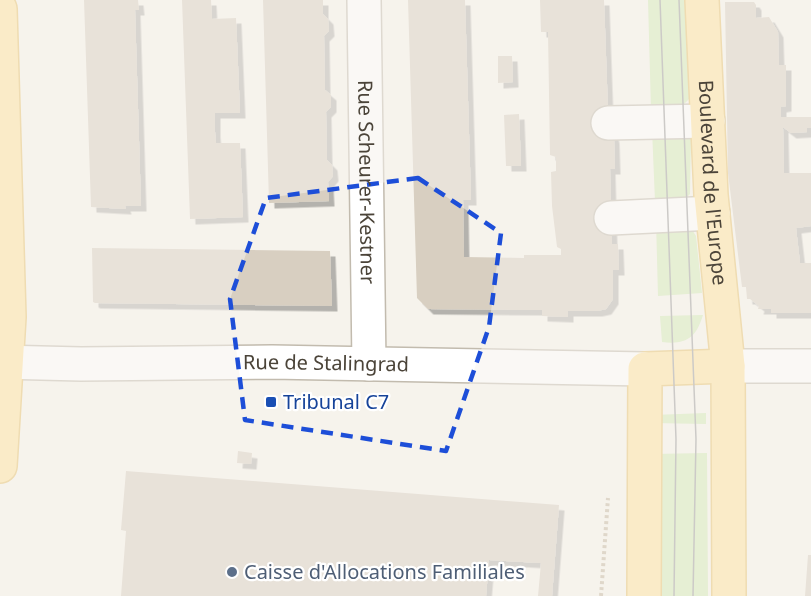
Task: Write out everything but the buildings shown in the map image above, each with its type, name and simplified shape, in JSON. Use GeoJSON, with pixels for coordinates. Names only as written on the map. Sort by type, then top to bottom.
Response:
{"type":"FeatureCollection","features":[{"type":"Feature","properties":{"kind":"main road","name":"Boulevard de l'Europe"},"geometry":{"type":"LineString","coordinates":[[702,0],[713,213],[728,366],[729,596]]}},
{"type":"Feature","properties":{"kind":"main road"},"geometry":{"type":"LineString","coordinates":[[0,9],[9,317],[3,363],[0,466]]}},
{"type":"Feature","properties":{"kind":"main road"},"geometry":{"type":"LineString","coordinates":[[644,596],[645,369],[728,366]]}},
{"type":"Feature","properties":{"kind":"street","name":"Rue Scheurer-Kestner"},"geometry":{"type":"LineString","coordinates":[[364,0],[369,364]]}},
{"type":"Feature","properties":{"kind":"street"},"geometry":{"type":"LineString","coordinates":[[608,123],[708,121]]}},
{"type":"Feature","properties":{"kind":"street"},"geometry":{"type":"LineString","coordinates":[[611,218],[713,213]]}},
{"type":"Feature","properties":{"kind":"street","name":"Rue de Stalingrad"},"geometry":{"type":"LineString","coordinates":[[3,363],[272,362],[645,369]]}},
{"type":"Feature","properties":{"kind":"street"},"geometry":{"type":"LineString","coordinates":[[728,366],[811,366]]}},
{"type":"Feature","properties":{"kind":"highlighted area"},"geometry":{"type":"Polygon","coordinates":[[[418,178],[501,233],[489,327],[446,451],[245,420],[230,299],[266,198],[418,178]]]}},
{"type":"Feature","properties":{"kind":"green space"},"geometry":{"type":"Polygon","coordinates":[[[648,0],[687,0],[689,99],[683,105],[651,110],[648,0]]]}},
{"type":"Feature","properties":{"kind":"green space"},"geometry":{"type":"Polygon","coordinates":[[[652,129],[691,137],[690,194],[686,198],[655,201],[652,129]]]}},
{"type":"Feature","properties":{"kind":"green space"},"geometry":{"type":"Polygon","coordinates":[[[656,220],[691,228],[696,236],[702,293],[658,296],[656,220]]]}},
{"type":"Feature","properties":{"kind":"green space"},"geometry":{"type":"Polygon","coordinates":[[[703,315],[697,329],[689,338],[678,342],[662,342],[660,316],[703,315]]]}},
{"type":"Feature","properties":{"kind":"green space"},"geometry":{"type":"Polygon","coordinates":[[[706,413],[706,424],[652,423],[653,415],[706,413]]]}},
{"type":"Feature","properties":{"kind":"green space"},"geometry":{"type":"Polygon","coordinates":[[[707,453],[708,596],[653,596],[652,454],[707,453]]]}},
{"type":"Feature","properties":{"kind":"tram line"},"geometry":{"type":"LineString","coordinates":[[660,0],[676,439],[674,596]]}},
{"type":"Feature","properties":{"kind":"tram line"},"geometry":{"type":"LineString","coordinates":[[679,0],[696,439],[693,596]]}},
{"type":"Feature","properties":{"kind":"place","name":"Tribunal C7"},"geometry":{"type":"Point","coordinates":[271,402]}},
{"type":"Feature","properties":{"kind":"place","name":"Caisse d'Allocations Familiales"},"geometry":{"type":"Point","coordinates":[232,572]}}]}
